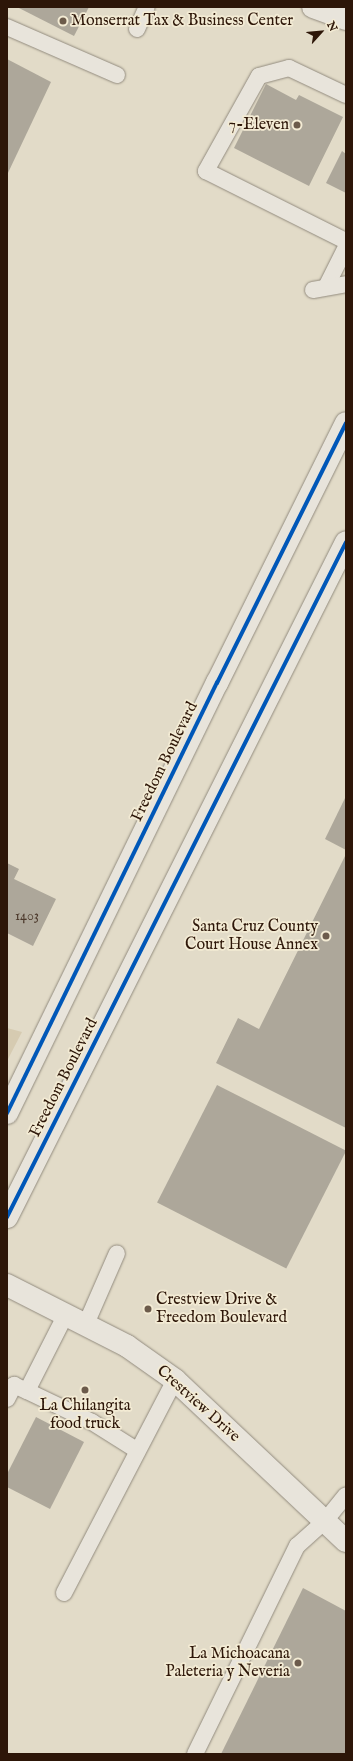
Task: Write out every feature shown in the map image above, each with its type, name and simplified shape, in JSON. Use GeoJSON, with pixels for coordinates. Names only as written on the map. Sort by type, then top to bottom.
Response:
{"type":"FeatureCollection","features":[{"type":"Feature","properties":{"kind":"main road"},"geometry":{"type":"LineString","coordinates":[[313,7],[346,19]]}},
{"type":"Feature","properties":{"kind":"main road","name":"Freedom Boulevard"},"geometry":{"type":"LineString","coordinates":[[7,1113],[346,423]]}},
{"type":"Feature","properties":{"kind":"main road","name":"Freedom Boulevard"},"geometry":{"type":"LineString","coordinates":[[7,1217],[343,555]]}},
{"type":"Feature","properties":{"kind":"main road","name":"Crestview Drive"},"geometry":{"type":"LineString","coordinates":[[7,1285],[127,1346],[175,1380],[346,1541]]}},
{"type":"Feature","properties":{"kind":"lane"},"geometry":{"type":"LineString","coordinates":[[137,29],[146,7]]}},
{"type":"Feature","properties":{"kind":"lane"},"geometry":{"type":"LineString","coordinates":[[7,27],[117,75]]}},
{"type":"Feature","properties":{"kind":"lane"},"geometry":{"type":"LineString","coordinates":[[346,95],[289,68],[259,76],[206,171],[346,241]]}},
{"type":"Feature","properties":{"kind":"lane"},"geometry":{"type":"LineString","coordinates":[[346,247],[320,288],[346,284]]}},
{"type":"Feature","properties":{"kind":"lane"},"geometry":{"type":"LineString","coordinates":[[86,1324],[117,1253]]}},
{"type":"Feature","properties":{"kind":"lane"},"geometry":{"type":"LineString","coordinates":[[27,1391],[66,1314]]}},
{"type":"Feature","properties":{"kind":"lane"},"geometry":{"type":"LineString","coordinates":[[64,1593],[175,1380]]}},
{"type":"Feature","properties":{"kind":"lane"},"geometry":{"type":"LineString","coordinates":[[7,1399],[14,1385],[92,1422],[138,1451]]}},
{"type":"Feature","properties":{"kind":"lane"},"geometry":{"type":"LineString","coordinates":[[195,1754],[296,1546],[325,1521],[346,1495]]}},
{"type":"Feature","properties":{"kind":"shaded area"},"geometry":{"type":"Polygon","coordinates":[[[7,1028],[22,1032],[7,1061],[7,1028]]]}},
{"type":"Feature","properties":{"kind":"building","name":"Monserrat Tax & Business Center"},"geometry":{"type":"Polygon","coordinates":[[[17,7],[89,7],[74,36],[17,7]]]}},
{"type":"Feature","properties":{"kind":"building"},"geometry":{"type":"Polygon","coordinates":[[[7,59],[51,82],[7,175],[7,59]]]}},
{"type":"Feature","properties":{"kind":"building"},"geometry":{"type":"Polygon","coordinates":[[[266,84],[296,100],[299,95],[343,117],[309,186],[234,148],[266,84]]]}},
{"type":"Feature","properties":{"kind":"building"},"geometry":{"type":"Polygon","coordinates":[[[342,151],[346,154],[346,193],[326,183],[342,151]]]}},
{"type":"Feature","properties":{"kind":"building"},"geometry":{"type":"Polygon","coordinates":[[[346,796],[346,850],[325,839],[346,796]]]}},
{"type":"Feature","properties":{"kind":"building","name":"Santa Cruz County Court House Annex"},"geometry":{"type":"Polygon","coordinates":[[[346,854],[346,1128],[216,1063],[238,1018],[259,1029],[346,854]]]}},
{"type":"Feature","properties":{"kind":"building"},"geometry":{"type":"Polygon","coordinates":[[[7,863],[19,869],[14,879],[56,899],[33,946],[7,933],[7,863]]]}},
{"type":"Feature","properties":{"kind":"building"},"geometry":{"type":"Polygon","coordinates":[[[217,1085],[346,1151],[286,1268],[157,1203],[217,1085]]]}},
{"type":"Feature","properties":{"kind":"building"},"geometry":{"type":"Polygon","coordinates":[[[36,1417],[84,1442],[50,1509],[7,1487],[7,1474],[36,1417]]]}},
{"type":"Feature","properties":{"kind":"building"},"geometry":{"type":"Polygon","coordinates":[[[303,1588],[346,1611],[346,1754],[221,1754],[303,1588]]]}},
{"type":"Feature","properties":{"kind":"cycle path"},"geometry":{"type":"LineString","coordinates":[[7,1113],[346,423]]}},
{"type":"Feature","properties":{"kind":"cycle path"},"geometry":{"type":"LineString","coordinates":[[7,1217],[346,542]]}},
{"type":"Feature","properties":{"kind":"place","name":"Monserrat Tax & Business Center"},"geometry":{"type":"Point","coordinates":[63,21]}},
{"type":"Feature","properties":{"kind":"place","name":"7-Eleven"},"geometry":{"type":"Point","coordinates":[297,125]}},
{"type":"Feature","properties":{"kind":"place","name":"Santa Cruz County Court House Annex"},"geometry":{"type":"Point","coordinates":[326,936]}},
{"type":"Feature","properties":{"kind":"place","name":"Crestview Drive & Freedom Boulevard"},"geometry":{"type":"Point","coordinates":[148,1309]}},
{"type":"Feature","properties":{"kind":"place","name":"La Chilangita food truck"},"geometry":{"type":"Point","coordinates":[85,1390]}},
{"type":"Feature","properties":{"kind":"place","name":"La Michoacana Paleteria y Neveria"},"geometry":{"type":"Point","coordinates":[298,1663]}}]}
